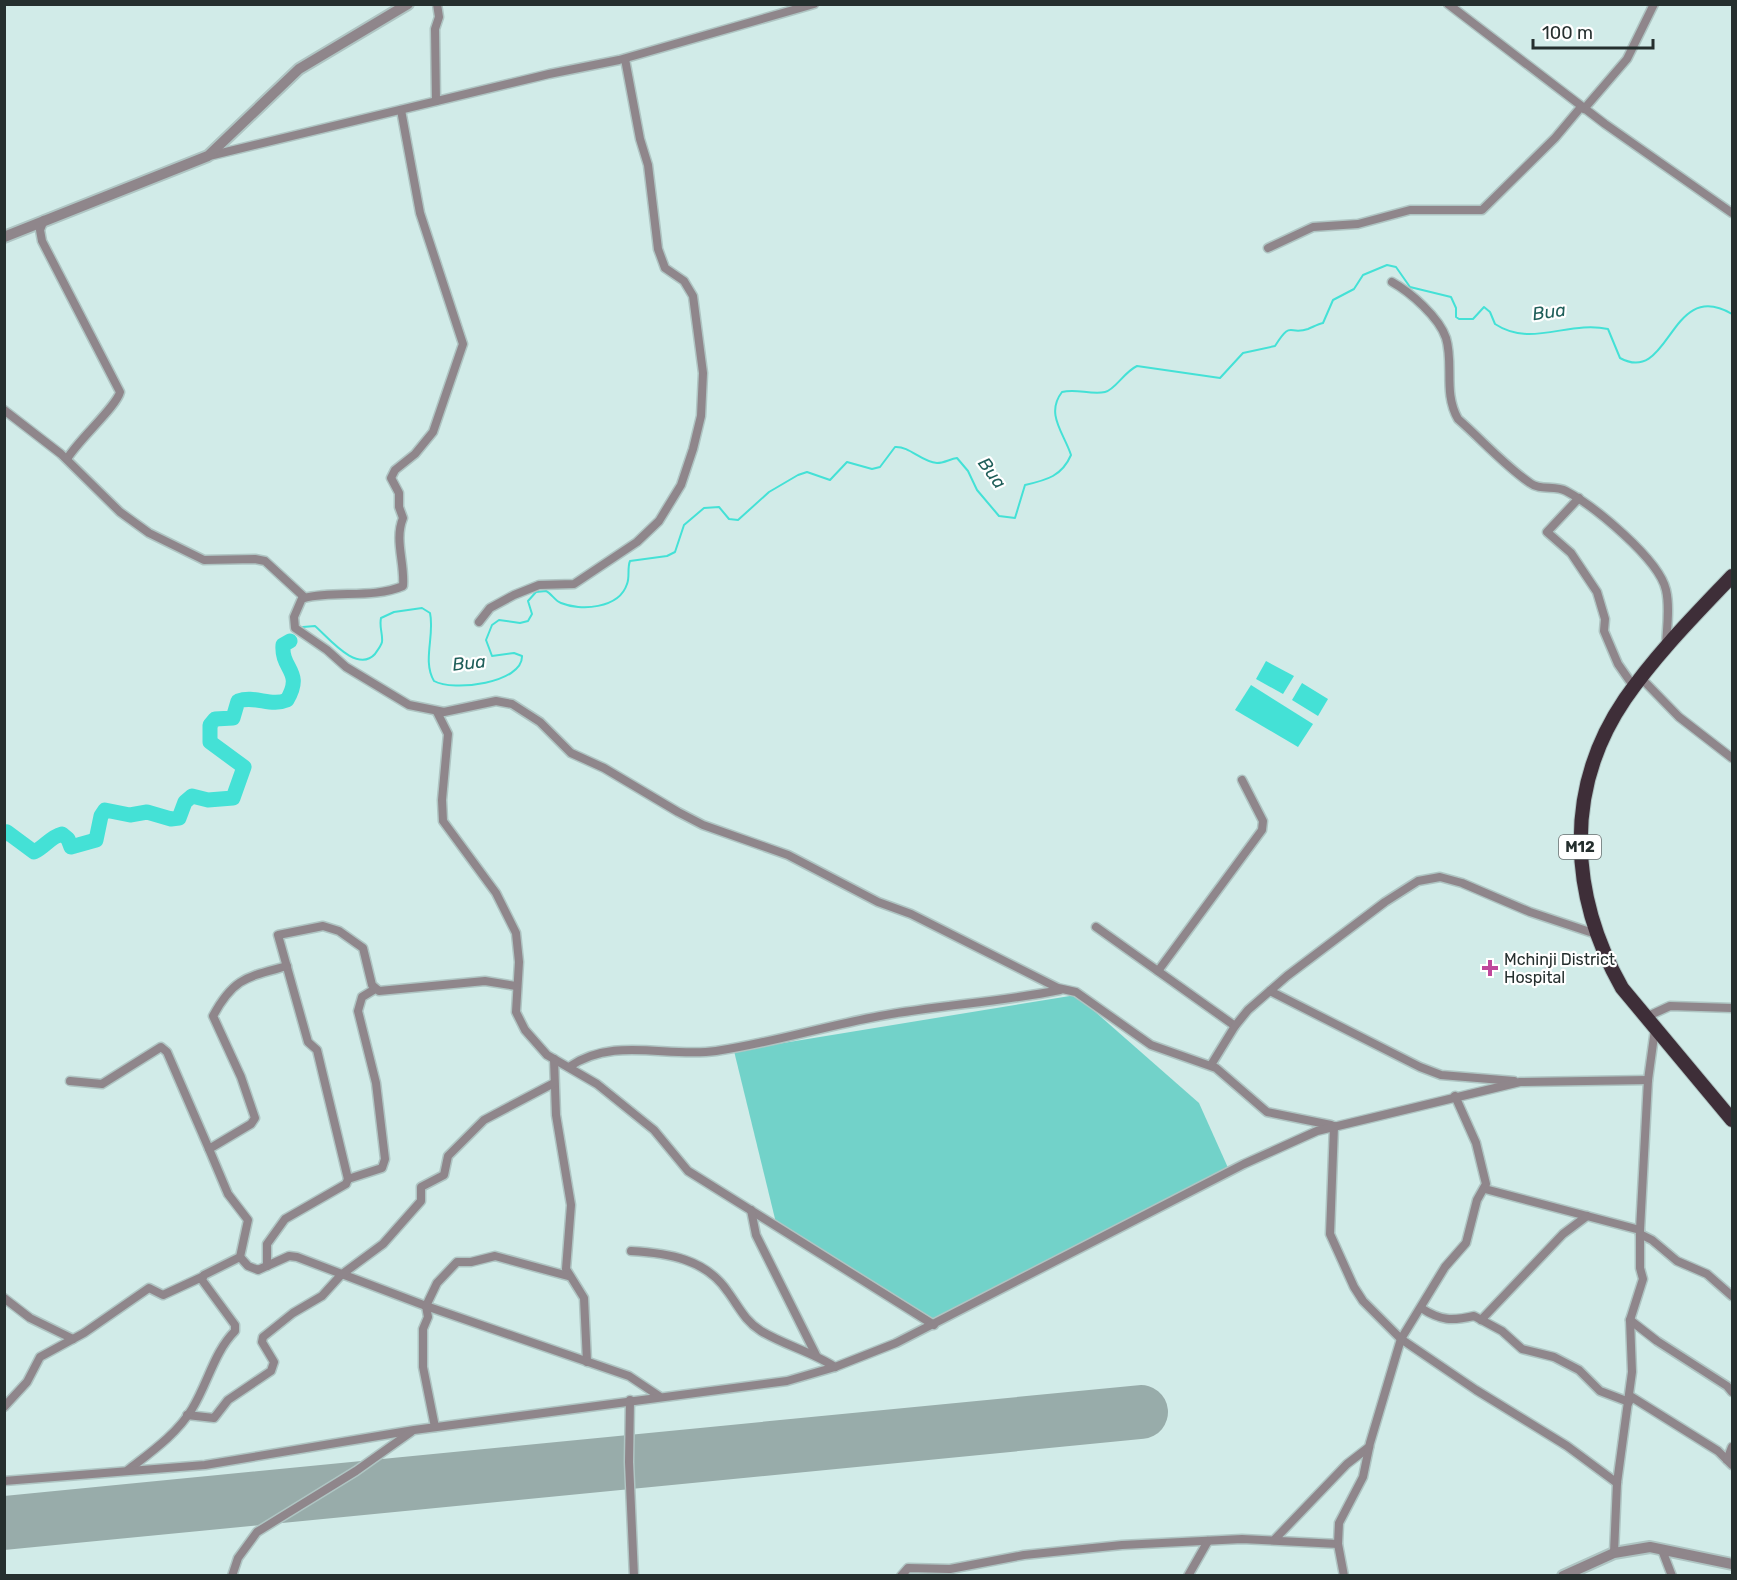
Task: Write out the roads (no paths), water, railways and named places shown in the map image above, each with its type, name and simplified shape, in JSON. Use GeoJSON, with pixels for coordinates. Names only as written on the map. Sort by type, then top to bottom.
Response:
{"type":"FeatureCollection","features":[{"type":"Feature","properties":{"kind":"highway","name":"M12"},"geometry":{"type":"LineString","coordinates":[[1732,576],[1637,683],[1612,720],[1601,743],[1581,815],[1580,841],[1584,895],[1596,934],[1622,988],[1732,1120]]}},
{"type":"Feature","properties":{"kind":"street"},"geometry":{"type":"LineString","coordinates":[[208,156],[299,69],[408,4]]}},
{"type":"Feature","properties":{"kind":"street"},"geometry":{"type":"LineString","coordinates":[[436,101],[435,29],[439,17],[437,4]]}},
{"type":"Feature","properties":{"kind":"street"},"geometry":{"type":"LineString","coordinates":[[4,237],[208,156],[625,58],[814,4]]}},
{"type":"Feature","properties":{"kind":"street"},"geometry":{"type":"LineString","coordinates":[[1448,4],[1583,108],[1732,213]]}},
{"type":"Feature","properties":{"kind":"street"},"geometry":{"type":"LineString","coordinates":[[1268,248],[1313,227],[1358,224],[1410,210],[1482,210],[1555,138],[1627,59],[1654,4]]}},
{"type":"Feature","properties":{"kind":"street"},"geometry":{"type":"LineString","coordinates":[[479,622],[490,608],[538,585],[574,584],[637,542],[658,521],[681,485],[693,449],[701,416],[703,373],[693,296],[684,281],[665,268],[658,249],[648,165],[633,111],[625,58]]}},
{"type":"Feature","properties":{"kind":"street"},"geometry":{"type":"LineString","coordinates":[[304,598],[338,592],[388,591],[403,586],[399,525],[403,518],[399,507],[399,493],[391,478],[395,470],[416,454],[433,432],[463,344],[420,213],[401,110]]}},
{"type":"Feature","properties":{"kind":"street"},"geometry":{"type":"LineString","coordinates":[[44,220],[39,230],[42,241],[120,392],[116,401],[93,424],[67,459]]}},
{"type":"Feature","properties":{"kind":"street"},"geometry":{"type":"LineString","coordinates":[[1392,282],[1410,292],[1439,325],[1446,338],[1451,407],[1458,419],[1530,483],[1535,486],[1562,489],[1579,498],[1595,509],[1639,550],[1666,588],[1666,649]]}},
{"type":"Feature","properties":{"kind":"street"},"geometry":{"type":"LineString","coordinates":[[4,411],[67,459],[120,512],[148,533],[204,560],[255,559],[265,561],[304,598]]}},
{"type":"Feature","properties":{"kind":"street"},"geometry":{"type":"LineString","coordinates":[[1579,498],[1547,532],[1571,553],[1597,592],[1605,619],[1604,631],[1618,664],[1637,683],[1732,758]]}},
{"type":"Feature","properties":{"kind":"street"},"geometry":{"type":"LineString","coordinates":[[304,598],[294,617],[296,628],[378,689],[409,705],[437,712],[496,701],[512,704],[540,722],[571,753],[604,768],[703,825],[789,855],[878,902],[911,914],[956,939],[1061,989],[1076,992],[1151,1046],[1211,1065],[1267,1112],[1334,1126]]}},
{"type":"Feature","properties":{"kind":"street"},"geometry":{"type":"LineString","coordinates":[[437,712],[448,734],[442,800],[443,821],[496,893],[516,933],[519,963],[516,986],[519,1020],[538,1046],[554,1059],[597,1083],[654,1130],[688,1171],[933,1325]]}},
{"type":"Feature","properties":{"kind":"street"},"geometry":{"type":"LineString","coordinates":[[1158,971],[1263,830],[1263,821],[1242,780]]}},
{"type":"Feature","properties":{"kind":"street"},"geometry":{"type":"LineString","coordinates":[[1211,1065],[1235,1026],[1270,991],[1385,902],[1418,881],[1440,878],[1462,883],[1530,912],[1596,934]]}},
{"type":"Feature","properties":{"kind":"street"},"geometry":{"type":"LineString","coordinates":[[267,1266],[267,1244],[285,1219],[346,1184],[348,1179],[317,1050],[308,1042],[278,935],[327,926],[339,931],[363,948],[375,989]]}},
{"type":"Feature","properties":{"kind":"street"},"geometry":{"type":"LineString","coordinates":[[1096,927],[1235,1026]]}},
{"type":"Feature","properties":{"kind":"street"},"geometry":{"type":"LineString","coordinates":[[209,1149],[251,1124],[255,1118],[241,1077],[213,1016],[228,994],[248,976],[287,966]]}},
{"type":"Feature","properties":{"kind":"street"},"geometry":{"type":"LineString","coordinates":[[375,989],[381,991],[485,981],[516,986]]}},
{"type":"Feature","properties":{"kind":"street"},"geometry":{"type":"LineString","coordinates":[[348,1179],[382,1168],[384,1164],[376,1083],[358,1011],[362,997],[375,989]]}},
{"type":"Feature","properties":{"kind":"street"},"geometry":{"type":"LineString","coordinates":[[569,1067],[590,1056],[606,1052],[647,1049],[703,1053],[718,1051],[881,1016],[1061,989]]}},
{"type":"Feature","properties":{"kind":"street"},"geometry":{"type":"LineString","coordinates":[[1270,991],[1420,1067],[1441,1075],[1520,1082],[1648,1080]]}},
{"type":"Feature","properties":{"kind":"street"},"geometry":{"type":"LineString","coordinates":[[1646,1017],[1670,1006],[1732,1008]]}},
{"type":"Feature","properties":{"kind":"street"},"geometry":{"type":"LineString","coordinates":[[1614,1553],[1617,1483],[1632,1372],[1630,1320],[1643,1279],[1640,1268],[1640,1232],[1648,1080],[1655,1029]]}},
{"type":"Feature","properties":{"kind":"street"},"geometry":{"type":"LineString","coordinates":[[70,1081],[102,1083],[161,1047],[167,1052],[228,1194],[248,1220],[240,1257]]}},
{"type":"Feature","properties":{"kind":"street"},"geometry":{"type":"LineString","coordinates":[[554,1059],[556,1115],[572,1205],[568,1275],[584,1298],[587,1362]]}},
{"type":"Feature","properties":{"kind":"street"},"geometry":{"type":"LineString","coordinates":[[4,1481],[205,1465],[414,1430],[659,1396],[788,1381],[835,1367],[933,1325],[1245,1164],[1334,1126],[1520,1082]]}},
{"type":"Feature","properties":{"kind":"street"},"geometry":{"type":"LineString","coordinates":[[187,1415],[214,1418],[228,1400],[271,1371],[274,1362],[262,1342],[263,1337],[293,1313],[322,1296],[341,1275],[383,1244],[421,1201],[421,1187],[444,1175],[448,1156],[469,1134],[506,1107],[554,1083]]}},
{"type":"Feature","properties":{"kind":"street"},"geometry":{"type":"LineString","coordinates":[[1344,1575],[1338,1544],[1339,1523],[1363,1477],[1369,1447],[1401,1339],[1445,1267],[1466,1243],[1477,1200],[1485,1189],[1486,1184],[1476,1143],[1455,1096]]}},
{"type":"Feature","properties":{"kind":"street"},"geometry":{"type":"LineString","coordinates":[[1334,1126],[1330,1234],[1353,1287],[1401,1339],[1476,1390],[1567,1446],[1617,1483]]}},
{"type":"Feature","properties":{"kind":"street"},"geometry":{"type":"LineString","coordinates":[[1485,1189],[1640,1232],[1677,1261],[1707,1274],[1732,1296]]}},
{"type":"Feature","properties":{"kind":"street"},"geometry":{"type":"LineString","coordinates":[[751,1210],[756,1235],[816,1355]]}},
{"type":"Feature","properties":{"kind":"street"},"geometry":{"type":"LineString","coordinates":[[1481,1320],[1552,1245],[1587,1216]]}},
{"type":"Feature","properties":{"kind":"street"},"geometry":{"type":"LineString","coordinates":[[631,1251],[671,1254],[705,1269],[720,1281],[751,1323],[771,1336],[816,1355],[835,1367]]}},
{"type":"Feature","properties":{"kind":"street"},"geometry":{"type":"LineString","coordinates":[[240,1257],[253,1269],[258,1270],[289,1256],[297,1257],[426,1306],[634,1379],[659,1396]]}},
{"type":"Feature","properties":{"kind":"street"},"geometry":{"type":"LineString","coordinates":[[435,1427],[423,1367],[423,1329],[428,1317],[426,1306],[437,1283],[460,1261],[471,1262],[495,1256],[568,1275]]}},
{"type":"Feature","properties":{"kind":"street"},"geometry":{"type":"LineString","coordinates":[[4,1407],[27,1382],[40,1357],[73,1339],[149,1288],[163,1295],[240,1257]]}},
{"type":"Feature","properties":{"kind":"street"},"geometry":{"type":"LineString","coordinates":[[128,1471],[169,1437],[187,1415],[207,1381],[221,1347],[236,1328],[202,1277]]}},
{"type":"Feature","properties":{"kind":"street"},"geometry":{"type":"LineString","coordinates":[[4,1298],[30,1318],[73,1339]]}},
{"type":"Feature","properties":{"kind":"street"},"geometry":{"type":"LineString","coordinates":[[1421,1308],[1445,1320],[1458,1321],[1472,1315],[1502,1331],[1522,1349],[1554,1357],[1578,1370],[1600,1391],[1629,1399],[1718,1451],[1730,1463]]}},
{"type":"Feature","properties":{"kind":"street"},"geometry":{"type":"LineString","coordinates":[[1630,1320],[1657,1341],[1728,1386],[1732,1392]]}},
{"type":"Feature","properties":{"kind":"street"},"geometry":{"type":"LineString","coordinates":[[630,1400],[629,1462],[634,1575]]}},
{"type":"Feature","properties":{"kind":"street"},"geometry":{"type":"LineString","coordinates":[[232,1575],[238,1558],[258,1532],[356,1471],[414,1430]]}},
{"type":"Feature","properties":{"kind":"street"},"geometry":{"type":"LineString","coordinates":[[1274,1540],[1347,1464],[1369,1447]]}},
{"type":"Feature","properties":{"kind":"street"},"geometry":{"type":"LineString","coordinates":[[1730,1463],[1732,1447]]}},
{"type":"Feature","properties":{"kind":"street"},"geometry":{"type":"LineString","coordinates":[[901,1575],[908,1568],[950,1569],[1024,1555],[1122,1545],[1274,1540],[1338,1544]]}},
{"type":"Feature","properties":{"kind":"street"},"geometry":{"type":"LineString","coordinates":[[1188,1575],[1208,1541]]}},
{"type":"Feature","properties":{"kind":"street"},"geometry":{"type":"LineString","coordinates":[[1563,1575],[1614,1553],[1650,1547],[1732,1564]]}},
{"type":"Feature","properties":{"kind":"street"},"geometry":{"type":"LineString","coordinates":[[1662,1550],[1672,1575]]}},
{"type":"Feature","properties":{"kind":"waterway","name":"Bua"},"geometry":{"type":"LineString","coordinates":[[303,627],[315,626],[343,652],[360,660],[368,659],[375,654],[382,642],[381,618],[394,612],[422,608],[430,613],[429,665],[434,681],[456,686],[500,679],[519,665],[522,656],[514,653],[492,656],[486,640],[492,625],[499,620],[520,623],[528,621],[532,614],[528,601],[536,592],[546,591],[559,602],[569,606],[588,607],[608,603],[623,592],[628,581],[630,561],[667,556],[675,552],[684,525],[704,508],[719,507],[729,519],[738,520],[769,492],[798,475],[807,472],[830,480],[847,462],[872,469],[880,467],[895,447],[906,449],[931,462],[940,463],[957,458],[968,471],[977,490],[999,516],[1015,518],[1025,485],[1053,476],[1063,468],[1071,455],[1056,416],[1055,408],[1062,392],[1109,391],[1137,366],[1220,378],[1243,353],[1275,346],[1280,338],[1290,330],[1302,331],[1323,323],[1333,300],[1354,289],[1363,275],[1387,265],[1396,267],[1410,287],[1451,297],[1456,308],[1456,317],[1459,319],[1473,319],[1484,307],[1490,312],[1495,324],[1522,334],[1593,327],[1608,329],[1620,358],[1637,363],[1650,358],[1682,319],[1695,309],[1711,306],[1732,314]]}},
{"type":"Feature","properties":{"kind":"waterway","name":"Bua"},"geometry":{"type":"LineString","coordinates":[[4,834],[7,832],[34,852],[54,837],[62,834],[68,839],[71,847],[96,840],[101,816],[105,810],[130,815],[147,812],[171,819],[179,818],[185,802],[192,796],[208,800],[233,798],[244,767],[210,742],[210,725],[215,719],[233,718],[238,701],[251,699],[281,702],[287,700],[292,690],[293,676],[285,660],[283,645],[290,641]]}},
{"type":"Feature","properties":{"kind":"place","name":"Mchinji District Hospital"},"geometry":{"type":"Point","coordinates":[1490,968]}}]}
